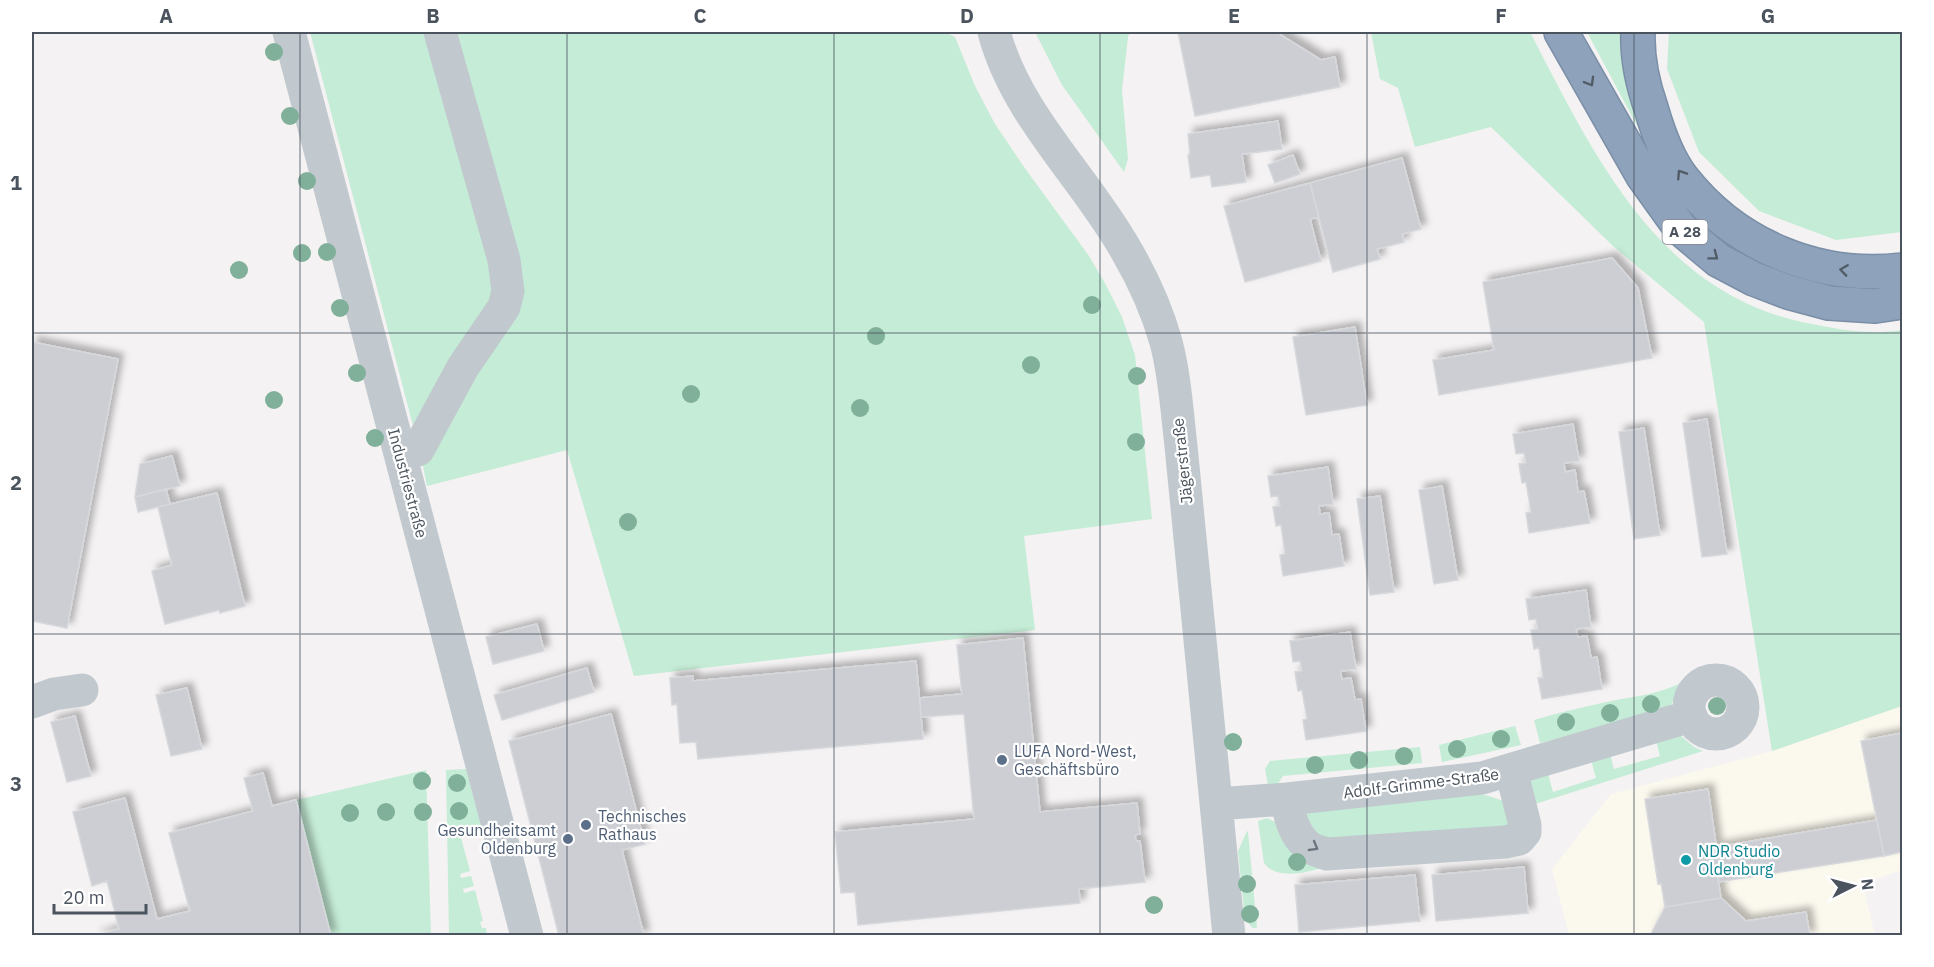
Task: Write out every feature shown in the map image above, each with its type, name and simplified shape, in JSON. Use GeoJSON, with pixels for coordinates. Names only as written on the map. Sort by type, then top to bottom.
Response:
{"type":"FeatureCollection","features":[{"type":"Feature","properties":{"kind":"highway","name":"A 28"},"geometry":{"type":"LineString","coordinates":[[1561,32],[1643,176],[1681,229],[1718,260],[1754,279],[1788,292],[1829,303],[1875,306],[1902,302]]}},
{"type":"Feature","properties":{"kind":"highway"},"geometry":{"type":"LineString","coordinates":[[1638,32],[1645,90],[1659,134],[1682,178],[1713,211],[1751,239],[1788,258],[1826,267],[1857,271],[1902,270]]}},
{"type":"Feature","properties":{"kind":"street","name":"Industriestraße"},"geometry":{"type":"LineString","coordinates":[[288,32],[527,936]]}},
{"type":"Feature","properties":{"kind":"street"},"geometry":{"type":"LineString","coordinates":[[418,450],[463,367],[504,307],[508,291],[504,260],[440,32]]}},
{"type":"Feature","properties":{"kind":"street","name":"Jägerstraße"},"geometry":{"type":"LineString","coordinates":[[994,32],[1013,80],[1033,115],[1125,248],[1142,279],[1166,342],[1173,376],[1181,446],[1229,936]]}},
{"type":"Feature","properties":{"kind":"street"},"geometry":{"type":"LineString","coordinates":[[32,702],[54,694],[82,690]]}},
{"type":"Feature","properties":{"kind":"street","name":"Adolf-Grimme-Straße"},"geometry":{"type":"LineString","coordinates":[[1216,804],[1287,799],[1482,778],[1691,716]]}},
{"type":"Feature","properties":{"kind":"street"},"geometry":{"type":"LineString","coordinates":[[1287,799],[1289,816],[1297,832],[1308,846],[1327,854],[1505,842],[1519,839],[1525,832],[1526,825],[1511,771]]}},
{"type":"Feature","properties":{"kind":"shaded area"},"geometry":{"type":"Polygon","coordinates":[[[1902,706],[1902,870],[1863,884],[1875,935],[1569,935],[1552,869],[1611,794],[1772,751],[1902,706]]]}},
{"type":"Feature","properties":{"kind":"green space"},"geometry":{"type":"Polygon","coordinates":[[[310,32],[429,32],[500,284],[416,437],[310,32]]]}},
{"type":"Feature","properties":{"kind":"green space"},"geometry":{"type":"Polygon","coordinates":[[[449,32],[945,32],[955,37],[975,86],[995,124],[1089,256],[1122,317],[1135,355],[1152,519],[1024,536],[1035,630],[634,676],[567,450],[427,486],[423,466],[441,431],[507,320],[449,32]]]}},
{"type":"Feature","properties":{"kind":"green space"},"geometry":{"type":"Polygon","coordinates":[[[1035,32],[1130,32],[1122,90],[1128,159],[1124,172],[1062,85],[1035,32]]]}},
{"type":"Feature","properties":{"kind":"green space"},"geometry":{"type":"Polygon","coordinates":[[[1371,32],[1530,32],[1607,172],[1638,214],[1673,252],[1713,284],[1759,309],[1834,328],[1868,332],[1902,330],[1902,706],[1772,751],[1704,322],[1613,246],[1491,127],[1415,147],[1398,88],[1380,79],[1371,32]]]}},
{"type":"Feature","properties":{"kind":"green space"},"geometry":{"type":"Polygon","coordinates":[[[1587,32],[1623,32],[1627,90],[1642,135],[1587,32]]]}},
{"type":"Feature","properties":{"kind":"green space"},"geometry":{"type":"Polygon","coordinates":[[[1669,32],[1902,32],[1902,232],[1836,240],[1759,211],[1699,152],[1667,69],[1669,32]]]}},
{"type":"Feature","properties":{"kind":"green space"},"geometry":{"type":"Polygon","coordinates":[[[1683,682],[1671,705],[1617,724],[1540,743],[1534,720],[1650,694],[1683,682]]]}},
{"type":"Feature","properties":{"kind":"green space"},"geometry":{"type":"Polygon","coordinates":[[[1515,726],[1521,745],[1442,762],[1439,745],[1515,726]]]}},
{"type":"Feature","properties":{"kind":"green space"},"geometry":{"type":"Polygon","coordinates":[[[1680,735],[1694,747],[1703,751],[1532,805],[1526,775],[1547,770],[1553,792],[1596,778],[1590,757],[1609,750],[1614,769],[1660,756],[1655,737],[1680,735]]]}},
{"type":"Feature","properties":{"kind":"green space"},"geometry":{"type":"Polygon","coordinates":[[[1420,747],[1422,763],[1283,776],[1277,785],[1268,785],[1265,769],[1270,761],[1420,747]]]}},
{"type":"Feature","properties":{"kind":"green space"},"geometry":{"type":"Polygon","coordinates":[[[466,769],[482,828],[460,834],[470,871],[460,874],[461,878],[471,876],[474,886],[463,889],[464,893],[475,890],[483,921],[480,922],[482,928],[486,928],[487,935],[449,935],[446,770],[466,769]]]}},
{"type":"Feature","properties":{"kind":"green space"},"geometry":{"type":"Polygon","coordinates":[[[426,770],[431,935],[331,935],[296,800],[426,770]]]}},
{"type":"Feature","properties":{"kind":"green space"},"geometry":{"type":"Polygon","coordinates":[[[1482,794],[1510,803],[1513,832],[1313,839],[1304,808],[1482,794]]]}},
{"type":"Feature","properties":{"kind":"green space"},"geometry":{"type":"Polygon","coordinates":[[[1267,818],[1282,825],[1322,868],[1291,874],[1276,872],[1269,868],[1264,863],[1258,821],[1267,818]]]}},
{"type":"Feature","properties":{"kind":"green space"},"geometry":{"type":"Polygon","coordinates":[[[1247,831],[1257,928],[1253,928],[1245,920],[1238,851],[1247,831]]]}},
{"type":"Feature","properties":{"kind":"building"},"geometry":{"type":"Polygon","coordinates":[[[1178,32],[1276,32],[1321,60],[1335,57],[1340,87],[1195,116],[1178,32]]]}},
{"type":"Feature","properties":{"kind":"building"},"geometry":{"type":"Polygon","coordinates":[[[1278,121],[1282,149],[1242,154],[1246,182],[1212,187],[1210,175],[1191,178],[1188,134],[1278,121]]]}},
{"type":"Feature","properties":{"kind":"building"},"geometry":{"type":"Polygon","coordinates":[[[1293,155],[1300,174],[1275,183],[1268,165],[1293,155]]]}},
{"type":"Feature","properties":{"kind":"building"},"geometry":{"type":"Polygon","coordinates":[[[1402,158],[1421,229],[1402,234],[1404,242],[1377,249],[1380,259],[1333,272],[1310,183],[1402,158]]]}},
{"type":"Feature","properties":{"kind":"building"},"geometry":{"type":"Polygon","coordinates":[[[1310,183],[1319,217],[1310,219],[1321,261],[1245,282],[1224,206],[1310,183]]]}},
{"type":"Feature","properties":{"kind":"building"},"geometry":{"type":"Polygon","coordinates":[[[1612,258],[1638,288],[1652,358],[1439,395],[1433,360],[1494,350],[1483,282],[1612,258]]]}},
{"type":"Feature","properties":{"kind":"building"},"geometry":{"type":"Polygon","coordinates":[[[1355,327],[1367,405],[1306,415],[1293,337],[1355,327]]]}},
{"type":"Feature","properties":{"kind":"building"},"geometry":{"type":"Polygon","coordinates":[[[32,342],[118,359],[67,628],[32,621],[32,342]]]}},
{"type":"Feature","properties":{"kind":"building"},"geometry":{"type":"Polygon","coordinates":[[[1707,419],[1727,554],[1702,557],[1683,423],[1707,419]]]}},
{"type":"Feature","properties":{"kind":"building"},"geometry":{"type":"Polygon","coordinates":[[[1573,424],[1579,461],[1564,463],[1565,472],[1575,470],[1578,492],[1584,491],[1590,523],[1529,533],[1526,513],[1531,512],[1526,482],[1522,483],[1519,464],[1526,463],[1524,453],[1516,454],[1513,434],[1573,424]]]}},
{"type":"Feature","properties":{"kind":"building"},"geometry":{"type":"Polygon","coordinates":[[[1644,428],[1660,535],[1634,539],[1619,432],[1644,428]]]}},
{"type":"Feature","properties":{"kind":"building"},"geometry":{"type":"Polygon","coordinates":[[[172,456],[180,486],[135,497],[140,464],[172,456]]]}},
{"type":"Feature","properties":{"kind":"building"},"geometry":{"type":"Polygon","coordinates":[[[1328,467],[1333,504],[1319,506],[1320,514],[1329,513],[1332,535],[1339,534],[1344,566],[1283,576],[1280,555],[1285,554],[1281,525],[1276,526],[1273,507],[1280,506],[1278,496],[1271,497],[1268,476],[1328,467]]]}},
{"type":"Feature","properties":{"kind":"building"},"geometry":{"type":"Polygon","coordinates":[[[1442,486],[1458,580],[1434,584],[1419,490],[1442,486]]]}},
{"type":"Feature","properties":{"kind":"building"},"geometry":{"type":"Polygon","coordinates":[[[166,489],[170,504],[138,512],[135,497],[166,489]]]}},
{"type":"Feature","properties":{"kind":"building"},"geometry":{"type":"Polygon","coordinates":[[[217,493],[245,606],[220,613],[219,610],[165,624],[152,571],[172,565],[158,507],[217,493]]]}},
{"type":"Feature","properties":{"kind":"building"},"geometry":{"type":"Polygon","coordinates":[[[1380,496],[1394,592],[1370,595],[1357,499],[1380,496]]]}},
{"type":"Feature","properties":{"kind":"building"},"geometry":{"type":"Polygon","coordinates":[[[1586,590],[1591,627],[1576,629],[1578,637],[1587,636],[1591,658],[1597,657],[1602,689],[1542,699],[1538,678],[1543,678],[1539,648],[1534,649],[1531,630],[1538,629],[1536,619],[1529,620],[1526,599],[1586,590]]]}},
{"type":"Feature","properties":{"kind":"building"},"geometry":{"type":"Polygon","coordinates":[[[537,624],[544,651],[493,664],[486,637],[537,624]]]}},
{"type":"Feature","properties":{"kind":"building"},"geometry":{"type":"Polygon","coordinates":[[[1350,632],[1356,669],[1341,671],[1341,675],[1342,679],[1351,678],[1355,700],[1361,699],[1366,731],[1306,740],[1303,720],[1307,719],[1302,690],[1298,691],[1295,672],[1302,671],[1300,661],[1293,662],[1290,641],[1350,632]]]}},
{"type":"Feature","properties":{"kind":"building","name":"LUFA Nord-West, Geschäftsbüro"},"geometry":{"type":"Polygon","coordinates":[[[1023,638],[1040,812],[1137,803],[1140,834],[1135,835],[1136,841],[1140,841],[1145,882],[1079,889],[1080,903],[858,925],[855,892],[841,893],[835,832],[974,819],[964,714],[921,717],[920,698],[962,694],[957,645],[1023,638]]]}},
{"type":"Feature","properties":{"kind":"building"},"geometry":{"type":"Polygon","coordinates":[[[916,661],[923,739],[698,759],[696,742],[680,743],[677,704],[672,705],[670,678],[693,676],[693,681],[916,661]]]}},
{"type":"Feature","properties":{"kind":"building"},"geometry":{"type":"Polygon","coordinates":[[[587,668],[594,692],[502,720],[494,695],[587,668]]]}},
{"type":"Feature","properties":{"kind":"building"},"geometry":{"type":"Polygon","coordinates":[[[187,688],[202,749],[171,756],[156,695],[187,688]]]}},
{"type":"Feature","properties":{"kind":"building","name":"Technisches Rathaus"},"geometry":{"type":"Polygon","coordinates":[[[611,714],[645,844],[622,850],[644,936],[559,936],[509,741],[611,714]]]}},
{"type":"Feature","properties":{"kind":"building"},"geometry":{"type":"Polygon","coordinates":[[[75,716],[91,776],[67,782],[51,722],[75,716]]]}},
{"type":"Feature","properties":{"kind":"building"},"geometry":{"type":"Polygon","coordinates":[[[1902,733],[1902,852],[1884,856],[1861,741],[1902,733]]]}},
{"type":"Feature","properties":{"kind":"building"},"geometry":{"type":"Polygon","coordinates":[[[263,773],[272,806],[296,800],[331,936],[95,936],[119,929],[107,881],[92,886],[73,812],[125,798],[157,919],[190,911],[169,833],[253,811],[244,778],[263,773]]]}},
{"type":"Feature","properties":{"kind":"building","name":"NDR Studio Oldenburg"},"geometry":{"type":"Polygon","coordinates":[[[1708,789],[1720,872],[1717,873],[1721,898],[1665,907],[1661,883],[1658,884],[1645,799],[1708,789]]]}},
{"type":"Feature","properties":{"kind":"building"},"geometry":{"type":"Polygon","coordinates":[[[1877,820],[1884,856],[1718,882],[1717,873],[1720,872],[1716,847],[1877,820]]]}},
{"type":"Feature","properties":{"kind":"building"},"geometry":{"type":"Polygon","coordinates":[[[1524,867],[1528,913],[1436,921],[1432,875],[1524,867]]]}},
{"type":"Feature","properties":{"kind":"building"},"geometry":{"type":"Polygon","coordinates":[[[1415,875],[1420,921],[1299,932],[1295,885],[1415,875]]]}},
{"type":"Feature","properties":{"kind":"building"},"geometry":{"type":"Polygon","coordinates":[[[1721,898],[1746,921],[1806,912],[1810,936],[1650,936],[1665,907],[1721,898]]]}},
{"type":"Feature","properties":{"kind":"place","name":"LUFA Nord-West, Geschäftsbüro"},"geometry":{"type":"Point","coordinates":[1002,760]}},
{"type":"Feature","properties":{"kind":"place","name":"Technisches Rathaus"},"geometry":{"type":"Point","coordinates":[586,825]}},
{"type":"Feature","properties":{"kind":"place","name":"Gesundheitsamt Oldenburg"},"geometry":{"type":"Point","coordinates":[568,839]}},
{"type":"Feature","properties":{"kind":"place","name":"NDR Studio Oldenburg"},"geometry":{"type":"Point","coordinates":[1686,860]}}]}
